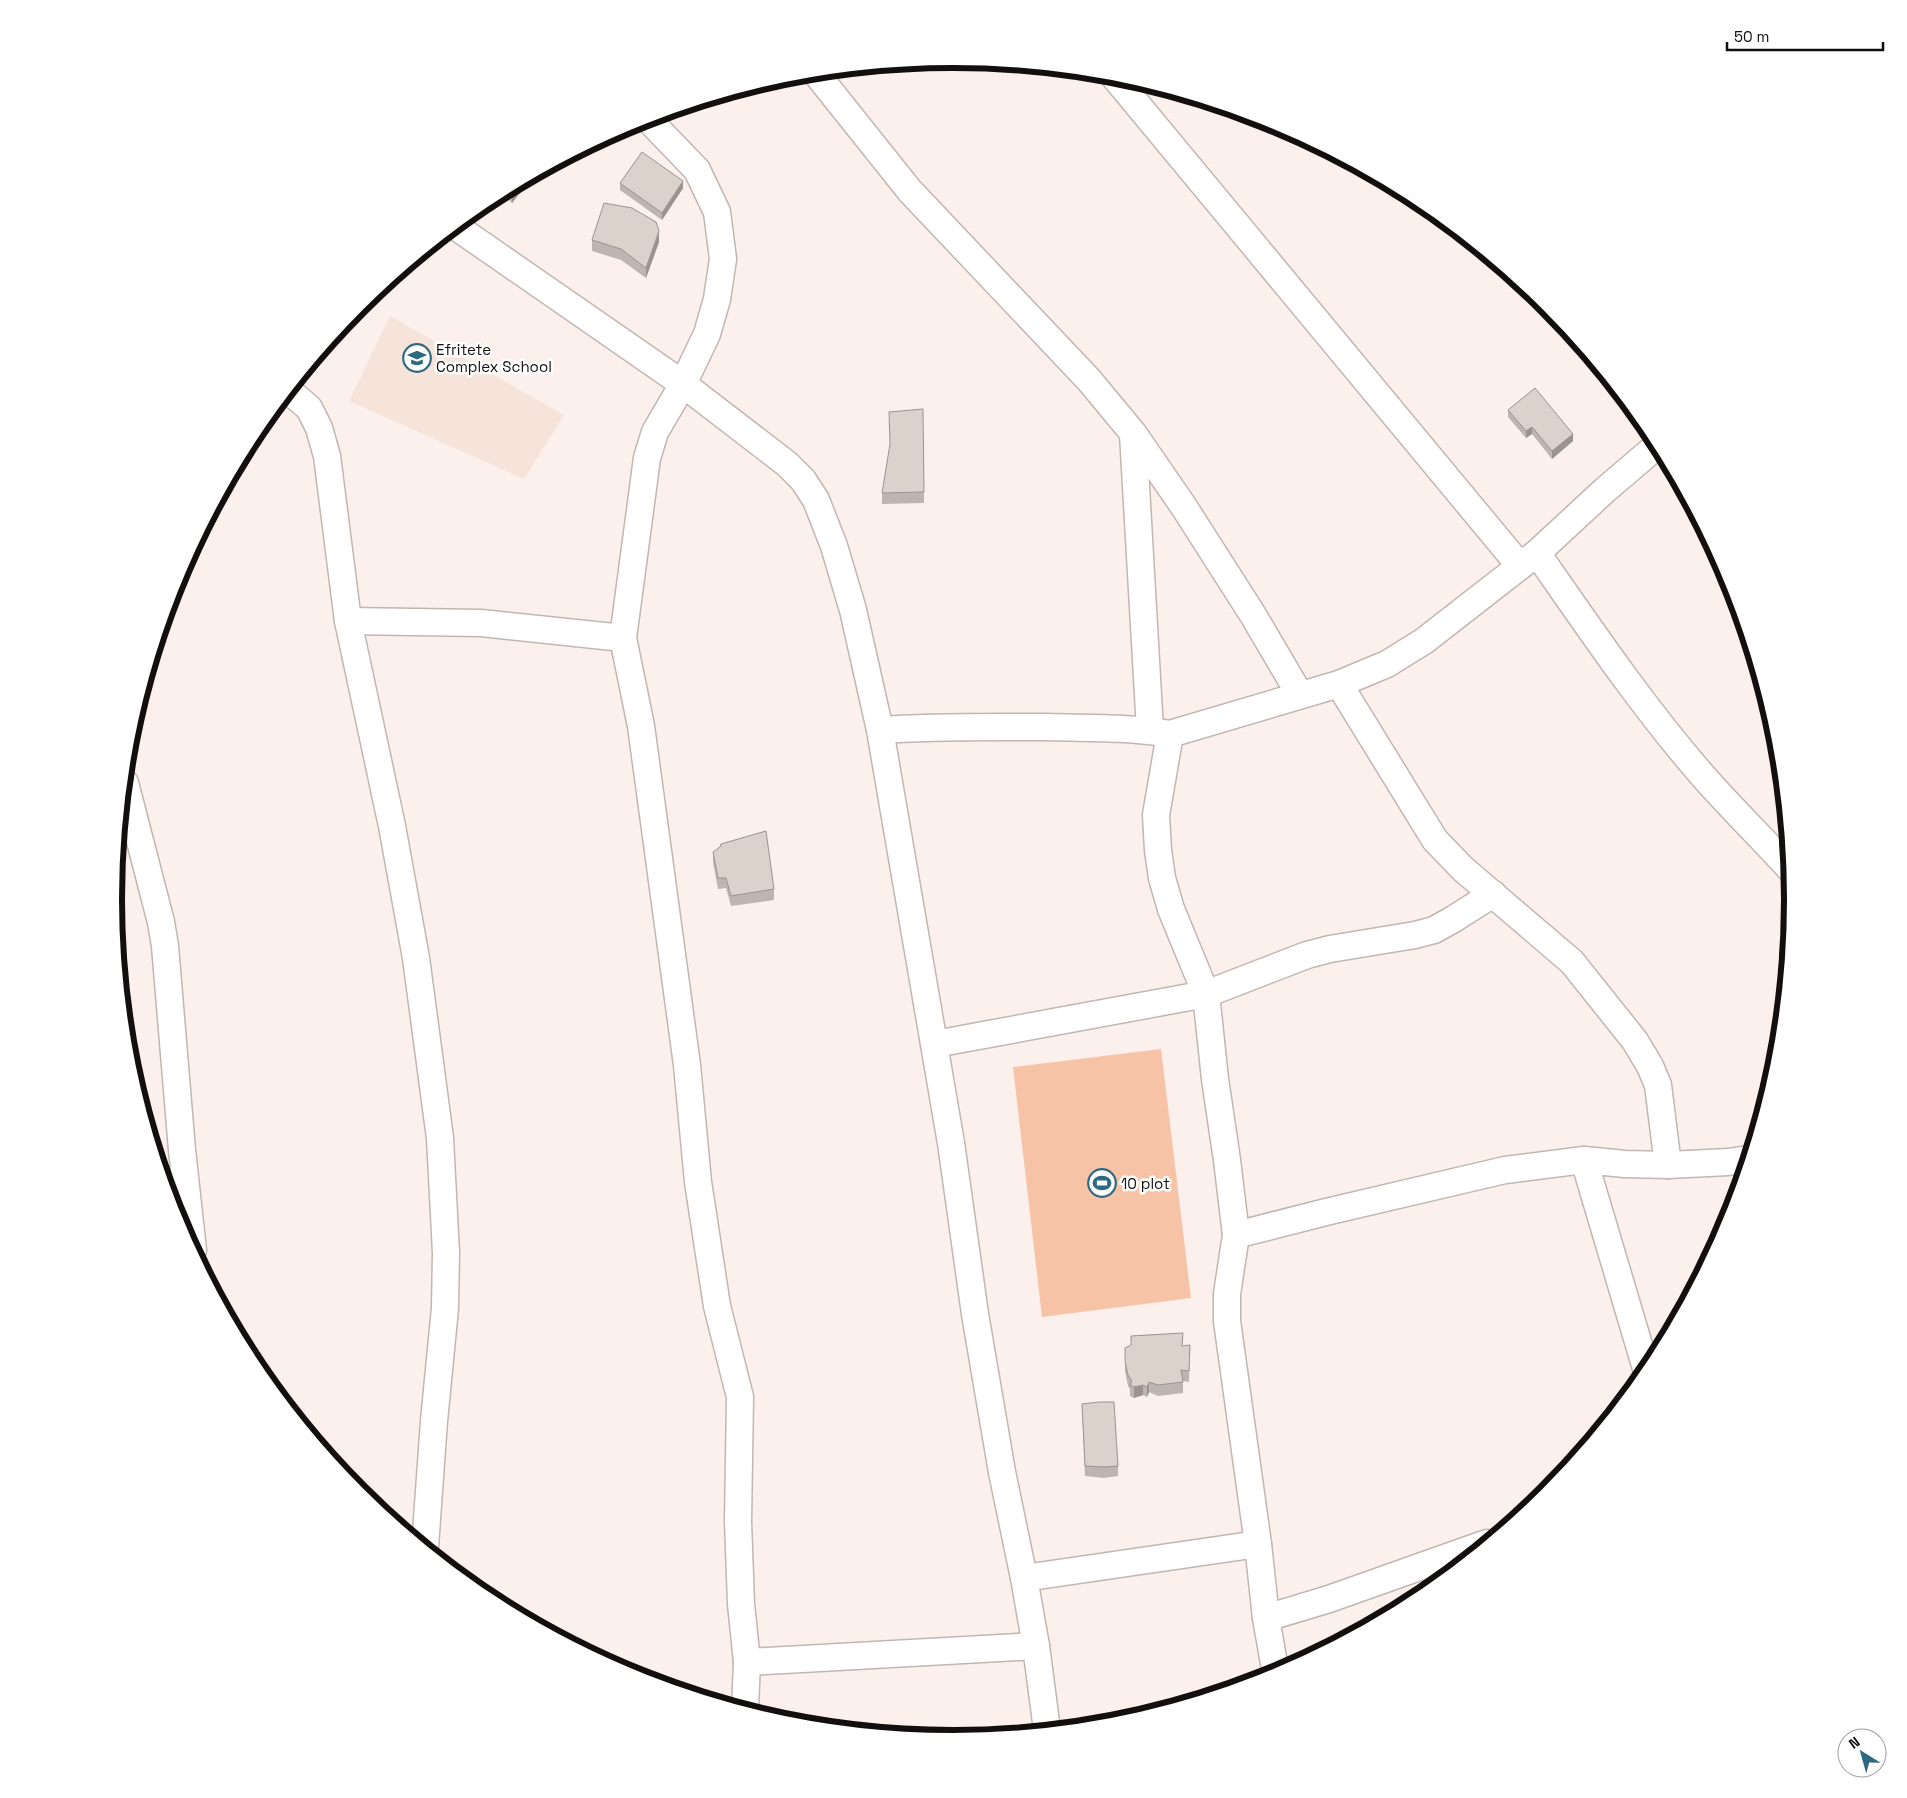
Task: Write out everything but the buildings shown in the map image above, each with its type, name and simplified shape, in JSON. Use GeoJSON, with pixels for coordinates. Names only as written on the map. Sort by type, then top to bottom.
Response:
{"type":"FeatureCollection","features":[{"type":"Feature","properties":{"kind":"street"},"geometry":{"type":"LineString","coordinates":[[820,79],[910,191],[1089,380],[1133,433],[1184,507],[1242,598],[1300,695]]}},
{"type":"Feature","properties":{"kind":"street"},"geometry":{"type":"LineString","coordinates":[[1121,84],[1528,560],[1618,668],[1704,777],[1784,862]]}},
{"type":"Feature","properties":{"kind":"street"},"geometry":{"type":"LineString","coordinates":[[653,124],[697,170],[718,212],[723,260],[717,299],[706,334],[683,384],[655,432],[647,458],[623,638],[641,726],[688,1066],[698,1182],[717,1306],[740,1397],[738,1521],[740,1604],[747,1662],[743,1703]]}},
{"type":"Feature","properties":{"kind":"street"},"geometry":{"type":"LineString","coordinates":[[460,230],[683,384],[787,464],[803,480],[816,500],[834,546],[853,610],[880,730],[935,1044],[1002,1472],[1024,1578],[1047,1725]]}},
{"type":"Feature","properties":{"kind":"street"},"geometry":{"type":"LineString","coordinates":[[293,394],[309,408],[319,428],[327,456],[348,621],[392,826],[416,958],[440,1138],[446,1253],[445,1308],[434,1421],[425,1541]]}},
{"type":"Feature","properties":{"kind":"street"},"geometry":{"type":"LineString","coordinates":[[1133,433],[1160,732],[1156,816],[1162,878],[1172,909],[1206,994],[1236,1236],[1227,1294],[1227,1321],[1258,1544],[1266,1618],[1274,1666]]}},
{"type":"Feature","properties":{"kind":"street"},"geometry":{"type":"LineString","coordinates":[[880,730],[940,726],[992,726],[1084,727],[1160,732],[1339,684],[1387,664],[1424,641],[1528,560],[1652,449]]}},
{"type":"Feature","properties":{"kind":"street"},"geometry":{"type":"LineString","coordinates":[[348,621],[481,623],[623,638]]}},
{"type":"Feature","properties":{"kind":"street"},"geometry":{"type":"LineString","coordinates":[[1339,684],[1435,840],[1492,894],[1572,962],[1635,1041],[1650,1066],[1658,1085],[1668,1165]]}},
{"type":"Feature","properties":{"kind":"street"},"geometry":{"type":"LineString","coordinates":[[128,796],[161,922],[165,946],[182,1150],[191,1229]]}},
{"type":"Feature","properties":{"kind":"street"},"geometry":{"type":"LineString","coordinates":[[935,1044],[1206,994],[1330,948],[1414,935],[1434,930],[1492,894]]}},
{"type":"Feature","properties":{"kind":"street"},"geometry":{"type":"LineString","coordinates":[[1236,1236],[1326,1212],[1505,1170],[1584,1160],[1625,1164],[1668,1165],[1743,1160]]}},
{"type":"Feature","properties":{"kind":"street"},"geometry":{"type":"LineString","coordinates":[[1584,1160],[1644,1362]]}},
{"type":"Feature","properties":{"kind":"street"},"geometry":{"type":"LineString","coordinates":[[1024,1578],[1258,1544]]}},
{"type":"Feature","properties":{"kind":"street"},"geometry":{"type":"LineString","coordinates":[[1266,1618],[1329,1599],[1473,1548]]}},
{"type":"Feature","properties":{"kind":"street"},"geometry":{"type":"LineString","coordinates":[[747,1662],[1036,1646]]}},
{"type":"Feature","properties":{"kind":"shaded area","name":"Efritete Complex School"},"geometry":{"type":"Polygon","coordinates":[[[390,316],[564,415],[524,479],[349,401],[390,316]]]}},
{"type":"Feature","properties":{"kind":"shaded area","name":"10 plot"},"geometry":{"type":"Polygon","coordinates":[[[1161,1049],[1191,1298],[1042,1317],[1013,1067],[1161,1049]]]}},
{"type":"Feature","properties":{"kind":"place","name":"Efritete Complex School"},"geometry":{"type":"Point","coordinates":[417,358]}},
{"type":"Feature","properties":{"kind":"place","name":"10 plot"},"geometry":{"type":"Point","coordinates":[1102,1183]}}]}
